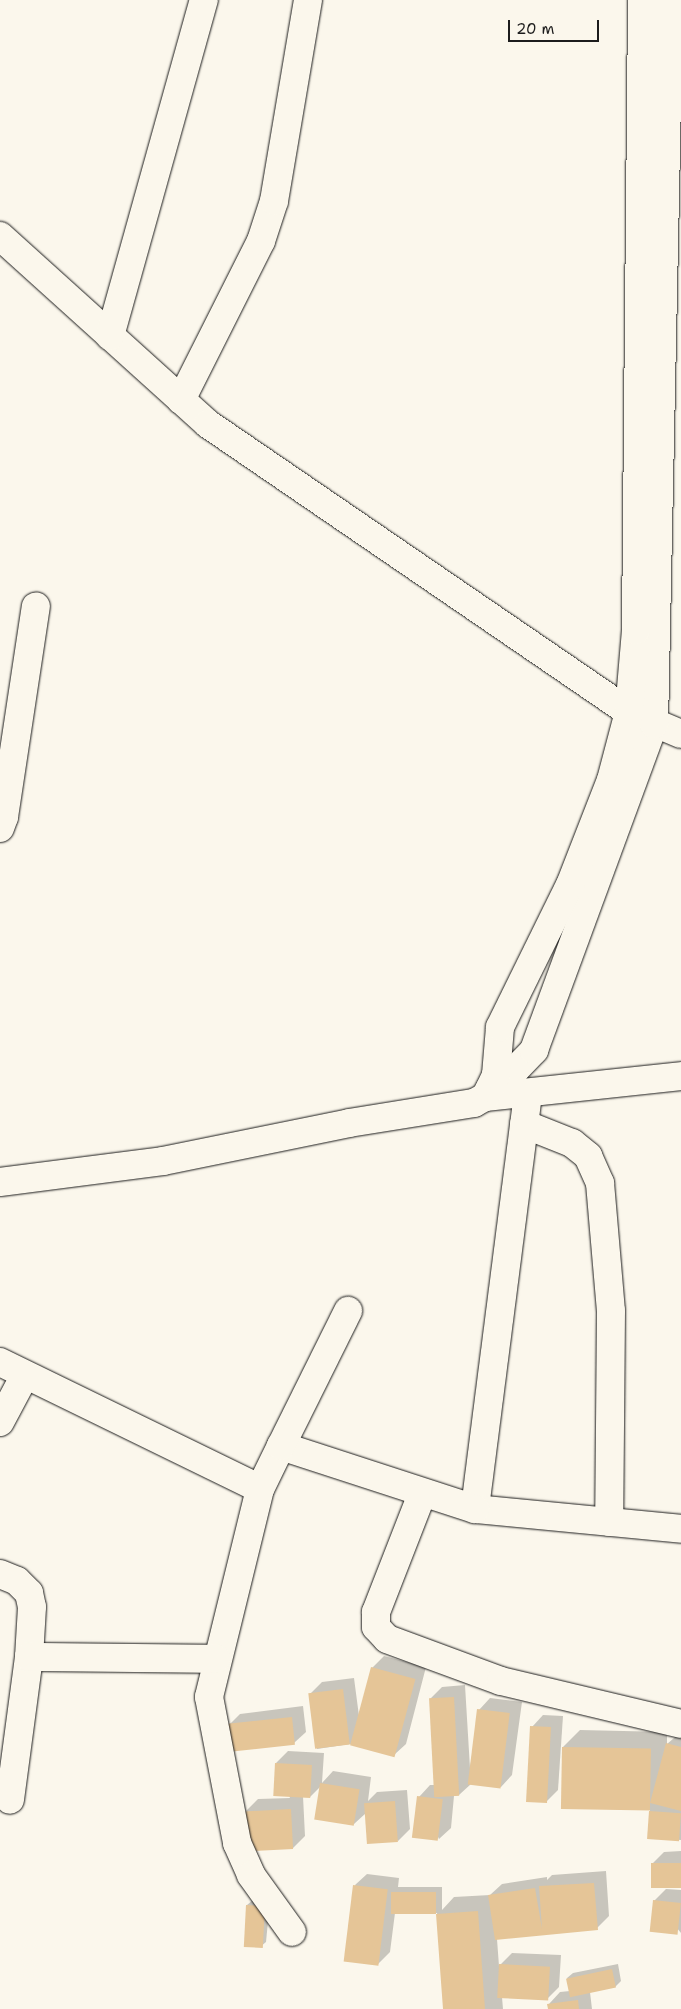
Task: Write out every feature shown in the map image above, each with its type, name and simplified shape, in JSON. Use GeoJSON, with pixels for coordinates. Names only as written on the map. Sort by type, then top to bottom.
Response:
{"type":"FeatureCollection","features":[{"type":"Feature","properties":{"kind":"street"},"geometry":{"type":"LineString","coordinates":[[110,336],[204,0]]}},
{"type":"Feature","properties":{"kind":"street"},"geometry":{"type":"LineString","coordinates":[[181,400],[261,241],[274,202],[308,0]]}},
{"type":"Feature","properties":{"kind":"street"},"geometry":{"type":"LineString","coordinates":[[491,1086],[500,1026],[570,885],[611,780],[629,712],[636,630],[642,0]]}},
{"type":"Feature","properties":{"kind":"street"},"geometry":{"type":"LineString","coordinates":[[0,1182],[163,1161],[349,1123],[474,1103],[491,1086],[515,1070],[534,1050],[654,724],[674,150],[669,0]]}},
{"type":"Feature","properties":{"kind":"street"},"geometry":{"type":"LineString","coordinates":[[0,236],[208,424],[629,712],[681,734]]}},
{"type":"Feature","properties":{"kind":"street"},"geometry":{"type":"LineString","coordinates":[[0,828],[4,816],[36,606]]}},
{"type":"Feature","properties":{"kind":"street"},"geometry":{"type":"LineString","coordinates":[[491,1086],[528,1094],[681,1076]]}},
{"type":"Feature","properties":{"kind":"street"},"geometry":{"type":"LineString","coordinates":[[475,1509],[528,1094]]}},
{"type":"Feature","properties":{"kind":"street"},"geometry":{"type":"LineString","coordinates":[[524,1124],[572,1143],[588,1156],[600,1183],[611,1311],[608,1522]]}},
{"type":"Feature","properties":{"kind":"street"},"geometry":{"type":"LineString","coordinates":[[292,1932],[251,1875],[237,1843],[209,1697],[216,1659],[260,1489],[348,1310]]}},
{"type":"Feature","properties":{"kind":"street"},"geometry":{"type":"LineString","coordinates":[[0,1362],[260,1489]]}},
{"type":"Feature","properties":{"kind":"street"},"geometry":{"type":"LineString","coordinates":[[0,1422],[25,1375]]}},
{"type":"Feature","properties":{"kind":"street"},"geometry":{"type":"LineString","coordinates":[[281,1446],[422,1494],[475,1509],[681,1529]]}},
{"type":"Feature","properties":{"kind":"street"},"geometry":{"type":"LineString","coordinates":[[422,1494],[376,1612],[376,1628],[387,1639],[502,1681],[681,1724]]}},
{"type":"Feature","properties":{"kind":"street"},"geometry":{"type":"LineString","coordinates":[[0,1574],[17,1582],[29,1593],[32,1607],[29,1657],[10,1800]]}},
{"type":"Feature","properties":{"kind":"street"},"geometry":{"type":"LineString","coordinates":[[29,1657],[216,1659]]}},
{"type":"Feature","properties":{"kind":"building"},"geometry":{"type":"Polygon","coordinates":[[[371,1667],[415,1679],[394,1757],[350,1745],[371,1667]]]}},
{"type":"Feature","properties":{"kind":"building"},"geometry":{"type":"Polygon","coordinates":[[[343,1689],[350,1745],[315,1749],[308,1693],[343,1689]]]}},
{"type":"Feature","properties":{"kind":"building"},"geometry":{"type":"Polygon","coordinates":[[[454,1697],[459,1796],[434,1797],[429,1698],[454,1697]]]}},
{"type":"Feature","properties":{"kind":"building"},"geometry":{"type":"Polygon","coordinates":[[[477,1709],[510,1713],[500,1788],[468,1784],[477,1709]]]}},
{"type":"Feature","properties":{"kind":"building"},"geometry":{"type":"Polygon","coordinates":[[[292,1717],[295,1745],[230,1752],[227,1724],[292,1717]]]}},
{"type":"Feature","properties":{"kind":"building"},"geometry":{"type":"Polygon","coordinates":[[[530,1726],[551,1727],[547,1803],[526,1802],[530,1726]]]}},
{"type":"Feature","properties":{"kind":"building"},"geometry":{"type":"Polygon","coordinates":[[[666,1743],[681,1747],[681,1811],[650,1803],[666,1743]]]}},
{"type":"Feature","properties":{"kind":"building"},"geometry":{"type":"Polygon","coordinates":[[[562,1747],[651,1749],[650,1811],[561,1809],[562,1747]]]}},
{"type":"Feature","properties":{"kind":"building"},"geometry":{"type":"Polygon","coordinates":[[[275,1763],[312,1765],[310,1798],[273,1796],[275,1763]]]}},
{"type":"Feature","properties":{"kind":"building"},"geometry":{"type":"Polygon","coordinates":[[[320,1783],[360,1789],[354,1826],[314,1820],[320,1783]]]}},
{"type":"Feature","properties":{"kind":"building"},"geometry":{"type":"Polygon","coordinates":[[[417,1796],[443,1799],[438,1841],[412,1838],[417,1796]]]}},
{"type":"Feature","properties":{"kind":"building"},"geometry":{"type":"Polygon","coordinates":[[[395,1801],[398,1842],[367,1844],[364,1803],[395,1801]]]}},
{"type":"Feature","properties":{"kind":"building"},"geometry":{"type":"Polygon","coordinates":[[[291,1809],[293,1849],[247,1851],[245,1811],[291,1809]]]}},
{"type":"Feature","properties":{"kind":"building"},"geometry":{"type":"Polygon","coordinates":[[[649,1811],[681,1813],[679,1841],[647,1839],[649,1811]]]}},
{"type":"Feature","properties":{"kind":"building"},"geometry":{"type":"Polygon","coordinates":[[[651,1863],[681,1863],[681,1888],[651,1888],[651,1863]]]}},
{"type":"Feature","properties":{"kind":"building"},"geometry":{"type":"Polygon","coordinates":[[[594,1883],[598,1930],[495,1940],[488,1895],[535,1888],[542,1929],[539,1886],[594,1883]]]}},
{"type":"Feature","properties":{"kind":"building"},"geometry":{"type":"Polygon","coordinates":[[[353,1885],[388,1889],[378,1966],[344,1961],[353,1885]]]}},
{"type":"Feature","properties":{"kind":"building"},"geometry":{"type":"Polygon","coordinates":[[[391,1892],[436,1892],[436,1914],[391,1914],[391,1892]]]}},
{"type":"Feature","properties":{"kind":"building"},"geometry":{"type":"Polygon","coordinates":[[[653,1900],[681,1903],[678,1935],[650,1932],[653,1900]]]}},
{"type":"Feature","properties":{"kind":"building"},"geometry":{"type":"Polygon","coordinates":[[[246,1905],[265,1906],[263,1948],[244,1947],[246,1905]]]}},
{"type":"Feature","properties":{"kind":"building"},"geometry":{"type":"Polygon","coordinates":[[[478,1911],[485,2009],[443,2009],[436,1914],[478,1911]]]}},
{"type":"Feature","properties":{"kind":"building"},"geometry":{"type":"Polygon","coordinates":[[[499,1964],[550,1967],[548,2001],[497,1998],[499,1964]]]}},
{"type":"Feature","properties":{"kind":"building"},"geometry":{"type":"Polygon","coordinates":[[[612,1969],[616,1988],[570,1997],[566,1979],[612,1969]]]}},
{"type":"Feature","properties":{"kind":"building"},"geometry":{"type":"Polygon","coordinates":[[[578,2000],[579,2009],[548,2009],[547,2004],[578,2000]]]}}]}
